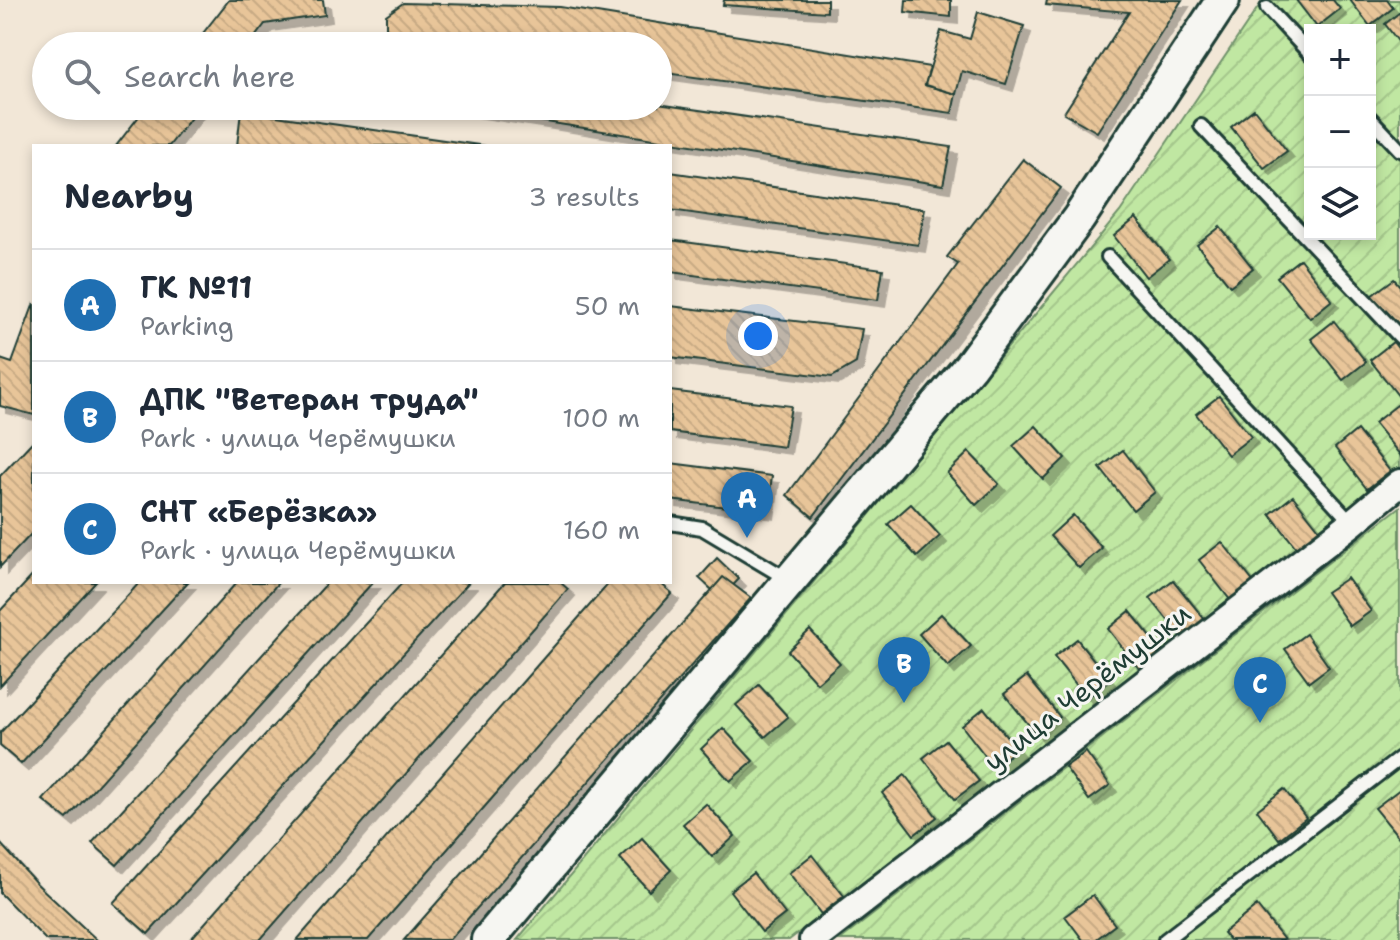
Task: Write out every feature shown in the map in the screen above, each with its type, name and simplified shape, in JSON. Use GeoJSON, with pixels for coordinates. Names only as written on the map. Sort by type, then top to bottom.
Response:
{"type":"FeatureCollection","features":[{"type":"Feature","properties":{"kind":"street"},"geometry":{"type":"LineString","coordinates":[[488,940],[979,354],[1079,218],[1223,0]]}},
{"type":"Feature","properties":{"kind":"street","name":"улица Черёмушки"},"geometry":{"type":"LineString","coordinates":[[813,940],[1400,483]]}},
{"type":"Feature","properties":{"kind":"lane"},"geometry":{"type":"LineString","coordinates":[[1267,8],[1304,48]]}},
{"type":"Feature","properties":{"kind":"lane"},"geometry":{"type":"LineString","coordinates":[[1376,124],[1400,150]]}},
{"type":"Feature","properties":{"kind":"lane"},"geometry":{"type":"LineString","coordinates":[[1201,126],[1400,337]]}},
{"type":"Feature","properties":{"kind":"lane"},"geometry":{"type":"LineString","coordinates":[[1108,257],[1352,523]]}},
{"type":"Feature","properties":{"kind":"lane"},"geometry":{"type":"LineString","coordinates":[[672,523],[702,528],[789,580]]}},
{"type":"Feature","properties":{"kind":"lane"},"geometry":{"type":"LineString","coordinates":[[1165,940],[1400,758]]}},
{"type":"Feature","properties":{"kind":"green space"},"geometry":{"type":"Polygon","coordinates":[[[1263,0],[1400,0],[1400,467],[789,940],[517,940],[1120,212],[1263,0]]]}},
{"type":"Feature","properties":{"kind":"green space"},"geometry":{"type":"Polygon","coordinates":[[[1400,507],[1400,940],[840,940],[1400,507]]]}},
{"type":"Feature","properties":{"kind":"building"},"geometry":{"type":"Polygon","coordinates":[[[229,0],[323,0],[325,15],[265,24],[259,32],[204,32],[229,0]]]}},
{"type":"Feature","properties":{"kind":"building"},"geometry":{"type":"Polygon","coordinates":[[[724,0],[827,0],[827,12],[723,5],[724,0]]]}},
{"type":"Feature","properties":{"kind":"building"},"geometry":{"type":"Polygon","coordinates":[[[906,0],[951,0],[951,17],[905,12],[906,0]]]}},
{"type":"Feature","properties":{"kind":"building"},"geometry":{"type":"Polygon","coordinates":[[[1047,0],[1182,0],[1097,132],[1064,113],[1129,12],[1046,5],[1047,0]]]}},
{"type":"Feature","properties":{"kind":"building"},"geometry":{"type":"Polygon","coordinates":[[[1296,0],[1333,0],[1340,9],[1321,24],[1315,24],[1296,0]]]}},
{"type":"Feature","properties":{"kind":"building"},"geometry":{"type":"Polygon","coordinates":[[[1350,0],[1387,0],[1393,8],[1368,24],[1350,0]]]}},
{"type":"Feature","properties":{"kind":"building"},"geometry":{"type":"Polygon","coordinates":[[[403,3],[560,7],[930,67],[925,85],[956,94],[952,113],[672,74],[672,32],[386,32],[386,15],[403,3]]]}},
{"type":"Feature","properties":{"kind":"building"},"geometry":{"type":"Polygon","coordinates":[[[978,12],[1024,26],[1006,84],[962,71],[956,94],[925,85],[941,31],[970,39],[978,12]]]}},
{"type":"Feature","properties":{"kind":"building"},"geometry":{"type":"Polygon","coordinates":[[[1400,12],[1400,44],[1385,24],[1400,12]]]}},
{"type":"Feature","properties":{"kind":"building"},"geometry":{"type":"Polygon","coordinates":[[[672,106],[951,147],[943,185],[533,120],[672,120],[672,106]]]}},
{"type":"Feature","properties":{"kind":"building"},"geometry":{"type":"Polygon","coordinates":[[[1254,109],[1287,151],[1264,168],[1231,127],[1254,109]]]}},
{"type":"Feature","properties":{"kind":"building"},"geometry":{"type":"Polygon","coordinates":[[[136,120],[189,120],[171,144],[118,144],[136,120]]]}},
{"type":"Feature","properties":{"kind":"building"},"geometry":{"type":"Polygon","coordinates":[[[240,120],[304,120],[472,144],[237,144],[240,120]]]}},
{"type":"Feature","properties":{"kind":"building"},"geometry":{"type":"Polygon","coordinates":[[[1023,159],[1061,188],[813,517],[787,495],[958,264],[947,257],[1023,159]]]}},
{"type":"Feature","properties":{"kind":"building"},"geometry":{"type":"Polygon","coordinates":[[[672,172],[925,209],[918,245],[672,210],[672,172]]]}},
{"type":"Feature","properties":{"kind":"building"},"geometry":{"type":"Polygon","coordinates":[[[1136,218],[1169,259],[1146,277],[1114,236],[1136,218]]]}},
{"type":"Feature","properties":{"kind":"building"},"geometry":{"type":"Polygon","coordinates":[[[1220,227],[1253,268],[1230,286],[1197,245],[1220,227]]]}},
{"type":"Feature","properties":{"kind":"building"},"geometry":{"type":"Polygon","coordinates":[[[672,240],[883,269],[878,300],[672,272],[672,240]]]}},
{"type":"Feature","properties":{"kind":"building"},"geometry":{"type":"Polygon","coordinates":[[[1300,259],[1332,300],[1310,318],[1277,277],[1300,259]]]}},
{"type":"Feature","properties":{"kind":"building"},"geometry":{"type":"Polygon","coordinates":[[[1394,279],[1400,286],[1400,332],[1371,296],[1394,279]]]}},
{"type":"Feature","properties":{"kind":"building"},"geometry":{"type":"Polygon","coordinates":[[[672,306],[862,329],[856,363],[832,377],[672,357],[672,306]]]}},
{"type":"Feature","properties":{"kind":"building"},"geometry":{"type":"Polygon","coordinates":[[[32,308],[32,414],[0,406],[0,359],[12,363],[32,308]]]}},
{"type":"Feature","properties":{"kind":"building"},"geometry":{"type":"Polygon","coordinates":[[[1334,321],[1366,362],[1343,380],[1311,339],[1334,321]]]}},
{"type":"Feature","properties":{"kind":"building"},"geometry":{"type":"Polygon","coordinates":[[[1393,342],[1400,351],[1400,398],[1370,360],[1393,342]]]}},
{"type":"Feature","properties":{"kind":"building"},"geometry":{"type":"Polygon","coordinates":[[[672,391],[791,406],[784,447],[672,432],[672,391]]]}},
{"type":"Feature","properties":{"kind":"building"},"geometry":{"type":"Polygon","coordinates":[[[1219,396],[1251,437],[1228,455],[1196,414],[1219,396]]]}},
{"type":"Feature","properties":{"kind":"building"},"geometry":{"type":"Polygon","coordinates":[[[1397,405],[1400,408],[1400,455],[1374,423],[1397,405]]]}},
{"type":"Feature","properties":{"kind":"building"},"geometry":{"type":"Polygon","coordinates":[[[1036,426],[1065,458],[1043,479],[1013,446],[1036,426]]]}},
{"type":"Feature","properties":{"kind":"building"},"geometry":{"type":"Polygon","coordinates":[[[1357,430],[1390,471],[1367,489],[1335,448],[1357,430]]]}},
{"type":"Feature","properties":{"kind":"building"},"geometry":{"type":"Polygon","coordinates":[[[32,442],[32,533],[0,567],[0,476],[32,442]]]}},
{"type":"Feature","properties":{"kind":"building"},"geometry":{"type":"Polygon","coordinates":[[[1123,450],[1155,492],[1133,510],[1100,468],[1123,450]]]}},
{"type":"Feature","properties":{"kind":"building"},"geometry":{"type":"Polygon","coordinates":[[[969,452],[999,484],[976,505],[947,473],[969,452]]]}},
{"type":"Feature","properties":{"kind":"building"},"geometry":{"type":"Polygon","coordinates":[[[672,463],[772,476],[767,512],[672,500],[672,463]]]}},
{"type":"Feature","properties":{"kind":"building"},"geometry":{"type":"Polygon","coordinates":[[[1293,496],[1325,537],[1302,555],[1270,514],[1293,496]]]}},
{"type":"Feature","properties":{"kind":"building"},"geometry":{"type":"Polygon","coordinates":[[[911,504],[940,536],[917,557],[888,524],[911,504]]]}},
{"type":"Feature","properties":{"kind":"building"},"geometry":{"type":"Polygon","coordinates":[[[1073,515],[1102,548],[1079,568],[1050,536],[1073,515]]]}},
{"type":"Feature","properties":{"kind":"building"},"geometry":{"type":"Polygon","coordinates":[[[1222,542],[1254,583],[1231,601],[1199,560],[1222,542]]]}},
{"type":"Feature","properties":{"kind":"building"},"geometry":{"type":"Polygon","coordinates":[[[717,558],[739,579],[721,598],[699,578],[717,558]]]}},
{"type":"Feature","properties":{"kind":"building"},"geometry":{"type":"Polygon","coordinates":[[[32,576],[32,584],[94,584],[0,686],[0,611],[32,576]]]}},
{"type":"Feature","properties":{"kind":"building"},"geometry":{"type":"Polygon","coordinates":[[[723,577],[751,598],[449,940],[404,940],[723,577]]]}},
{"type":"Feature","properties":{"kind":"building"},"geometry":{"type":"Polygon","coordinates":[[[1347,578],[1371,611],[1350,626],[1326,592],[1347,578]]]}},
{"type":"Feature","properties":{"kind":"building"},"geometry":{"type":"Polygon","coordinates":[[[1173,580],[1206,621],[1183,639],[1150,598],[1173,580]]]}},
{"type":"Feature","properties":{"kind":"building"},"geometry":{"type":"Polygon","coordinates":[[[138,584],[186,584],[21,764],[0,746],[0,733],[138,584]]]}},
{"type":"Feature","properties":{"kind":"building"},"geometry":{"type":"Polygon","coordinates":[[[235,584],[277,584],[67,819],[43,800],[235,584]]]}},
{"type":"Feature","properties":{"kind":"building"},"geometry":{"type":"Polygon","coordinates":[[[326,584],[371,584],[117,865],[92,843],[326,584]]]}},
{"type":"Feature","properties":{"kind":"building"},"geometry":{"type":"Polygon","coordinates":[[[401,584],[467,584],[148,934],[113,903],[401,584]]]}},
{"type":"Feature","properties":{"kind":"building"},"geometry":{"type":"Polygon","coordinates":[[[503,584],[562,584],[568,589],[260,940],[190,940],[503,584]]]}},
{"type":"Feature","properties":{"kind":"building"},"geometry":{"type":"Polygon","coordinates":[[[608,584],[661,584],[672,593],[368,940],[297,940],[608,584]]]}},
{"type":"Feature","properties":{"kind":"building"},"geometry":{"type":"Polygon","coordinates":[[[1130,611],[1163,652],[1140,670],[1108,629],[1130,611]]]}},
{"type":"Feature","properties":{"kind":"building"},"geometry":{"type":"Polygon","coordinates":[[[941,614],[971,646],[948,667],[919,634],[941,614]]]}},
{"type":"Feature","properties":{"kind":"building"},"geometry":{"type":"Polygon","coordinates":[[[810,630],[840,663],[817,683],[788,651],[810,630]]]}},
{"type":"Feature","properties":{"kind":"building"},"geometry":{"type":"Polygon","coordinates":[[[1306,634],[1329,667],[1309,682],[1285,649],[1306,634]]]}},
{"type":"Feature","properties":{"kind":"building"},"geometry":{"type":"Polygon","coordinates":[[[1077,639],[1110,680],[1087,698],[1054,657],[1077,639]]]}},
{"type":"Feature","properties":{"kind":"building"},"geometry":{"type":"Polygon","coordinates":[[[1027,676],[1060,717],[1037,735],[1004,694],[1027,676]]]}},
{"type":"Feature","properties":{"kind":"building"},"geometry":{"type":"Polygon","coordinates":[[[759,685],[788,717],[765,737],[736,705],[759,685]]]}},
{"type":"Feature","properties":{"kind":"building"},"geometry":{"type":"Polygon","coordinates":[[[984,708],[1017,749],[994,767],[962,726],[984,708]]]}},
{"type":"Feature","properties":{"kind":"building"},"geometry":{"type":"Polygon","coordinates":[[[723,728],[753,761],[730,781],[701,749],[723,728]]]}},
{"type":"Feature","properties":{"kind":"building"},"geometry":{"type":"Polygon","coordinates":[[[946,740],[979,781],[955,799],[923,758],[946,740]]]}},
{"type":"Feature","properties":{"kind":"building"},"geometry":{"type":"Polygon","coordinates":[[[1086,752],[1110,785],[1089,800],[1065,767],[1086,752]]]}},
{"type":"Feature","properties":{"kind":"building"},"geometry":{"type":"Polygon","coordinates":[[[905,775],[937,817],[914,835],[882,793],[905,775]]]}},
{"type":"Feature","properties":{"kind":"building"},"geometry":{"type":"Polygon","coordinates":[[[1284,789],[1306,818],[1279,839],[1257,810],[1284,789]]]}},
{"type":"Feature","properties":{"kind":"building"},"geometry":{"type":"Polygon","coordinates":[[[1400,789],[1400,839],[1375,808],[1400,789]]]}},
{"type":"Feature","properties":{"kind":"building"},"geometry":{"type":"Polygon","coordinates":[[[706,804],[735,836],[712,857],[683,824],[706,804]]]}},
{"type":"Feature","properties":{"kind":"building"},"geometry":{"type":"Polygon","coordinates":[[[642,838],[671,870],[649,891],[620,858],[642,838]]]}},
{"type":"Feature","properties":{"kind":"building"},"geometry":{"type":"Polygon","coordinates":[[[0,843],[37,884],[97,940],[46,940],[0,893],[0,843]]]}},
{"type":"Feature","properties":{"kind":"building"},"geometry":{"type":"Polygon","coordinates":[[[812,855],[844,896],[821,914],[789,873],[812,855]]]}},
{"type":"Feature","properties":{"kind":"building"},"geometry":{"type":"Polygon","coordinates":[[[753,873],[785,914],[762,932],[730,891],[753,873]]]}},
{"type":"Feature","properties":{"kind":"building"},"geometry":{"type":"Polygon","coordinates":[[[1093,895],[1115,925],[1095,940],[1083,940],[1065,916],[1093,895]]]}},
{"type":"Feature","properties":{"kind":"building"},"geometry":{"type":"Polygon","coordinates":[[[1257,906],[1284,940],[1229,940],[1223,933],[1257,906]]]}},
{"type":"Feature","properties":{"kind":"place","name":"ГК №11"},"geometry":{"type":"Point","coordinates":[747,538]}},
{"type":"Feature","properties":{"kind":"place","name":"ДПК \"Ветеран труда\""},"geometry":{"type":"Point","coordinates":[904,703]}},
{"type":"Feature","properties":{"kind":"place","name":"СНТ «Берёзка»"},"geometry":{"type":"Point","coordinates":[1260,723]}}]}
